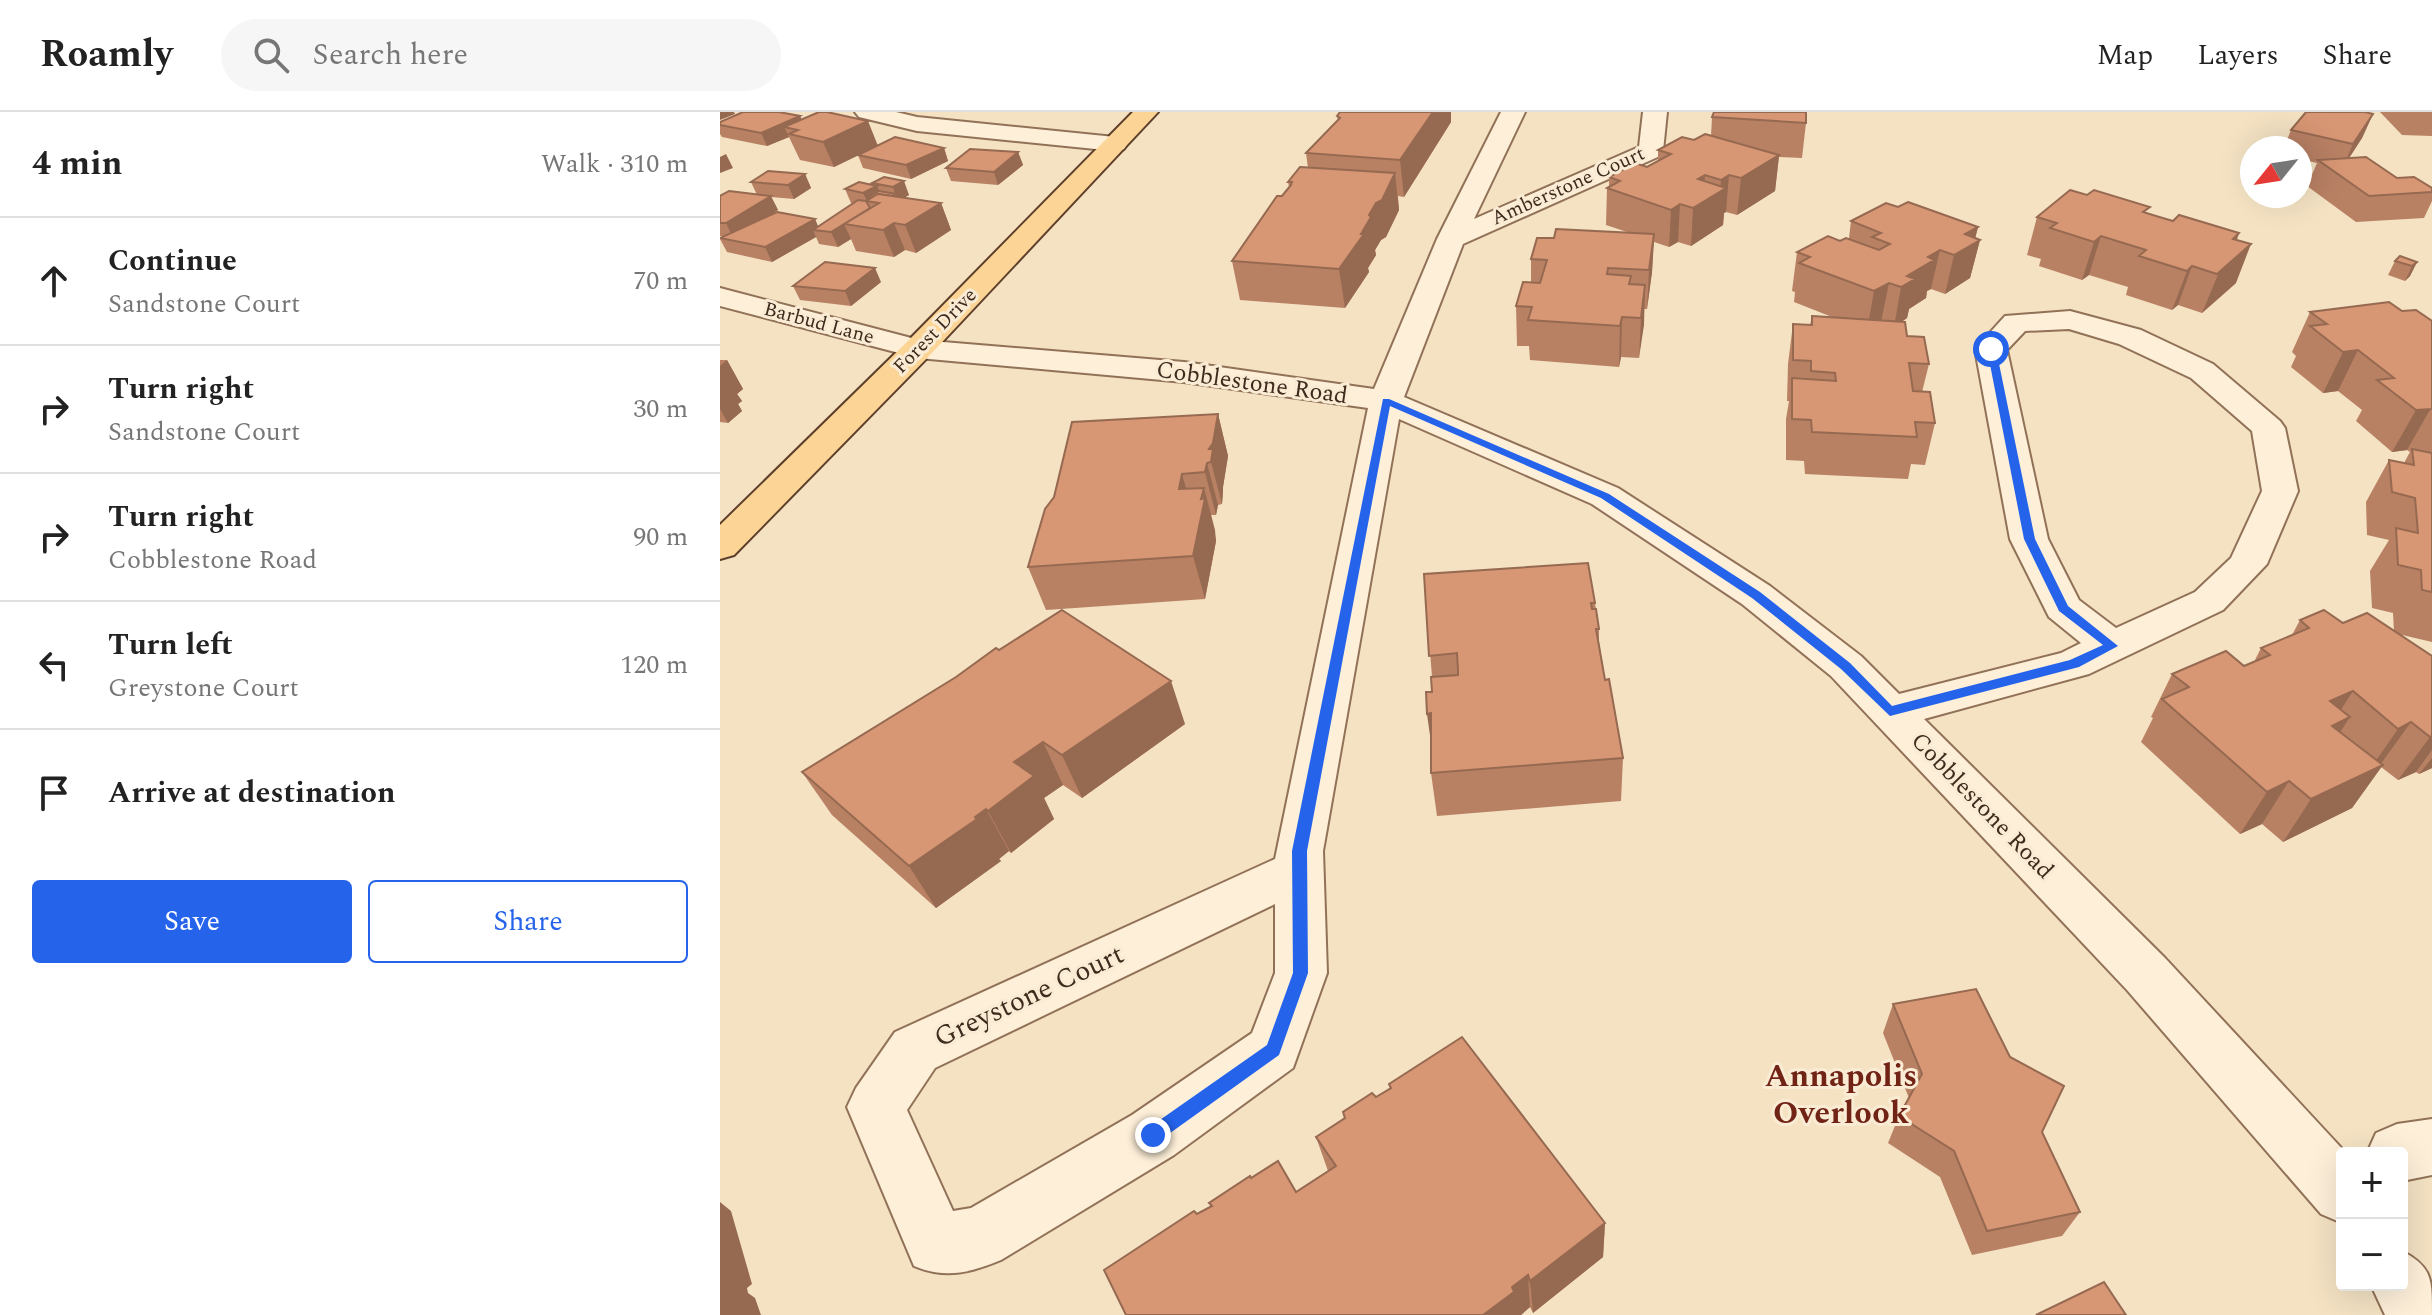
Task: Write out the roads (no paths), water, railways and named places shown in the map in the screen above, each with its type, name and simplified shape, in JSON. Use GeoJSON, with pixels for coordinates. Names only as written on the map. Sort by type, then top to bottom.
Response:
{"type":"FeatureCollection","features":[{"type":"Feature","properties":{"kind":"main road","name":"Forest Drive"},"geometry":{"type":"LineString","coordinates":[[720,547],[918,349],[1146,112]]}},
{"type":"Feature","properties":{"kind":"street"},"geometry":{"type":"LineString","coordinates":[[867,112],[917,124],[1115,144]]}},
{"type":"Feature","properties":{"kind":"street","name":"Amberstone Court"},"geometry":{"type":"LineString","coordinates":[[1386,401],[1451,239],[1513,112]]}},
{"type":"Feature","properties":{"kind":"street","name":"Amberstone Court"},"geometry":{"type":"LineString","coordinates":[[1451,239],[1651,151],[1655,112]]}},
{"type":"Feature","properties":{"kind":"street","name":"Barbud Lane"},"geometry":{"type":"LineString","coordinates":[[720,297],[918,349]]}},
{"type":"Feature","properties":{"kind":"street"},"geometry":{"type":"LineString","coordinates":[[1890,712],[2074,664],[2209,601],[2248,564],[2280,491],[2268,428],[2202,371],[2130,337],[2070,320],[2016,322],[1991,349],[2029,539],[2063,608],[2112,646]]}},
{"type":"Feature","properties":{"kind":"street","name":"Cobblestone Road"},"geometry":{"type":"LineString","coordinates":[[918,349],[1184,372],[1386,401],[1605,496],[1756,595],[1846,666],[2146,974],[2334,1174]]}},
{"type":"Feature","properties":{"kind":"street","name":"Greystone Court"},"geometry":{"type":"LineString","coordinates":[[1300,869],[915,1050],[876,1107],[936,1244],[979,1238],[1153,1135],[1273,1050],[1301,973],[1300,869],[1299,851],[1386,401]]}},
{"type":"Feature","properties":{"kind":"street"},"geometry":{"type":"LineString","coordinates":[[2408,1151],[2432,1147]]}},
{"type":"Feature","properties":{"kind":"street"},"geometry":{"type":"LineString","coordinates":[[2406,1291],[2420,1315]]}},
{"type":"Feature","properties":{"kind":"district","name":"Annapolis Overlook"},"geometry":{"type":"Point","coordinates":[1841,1094]}}]}
